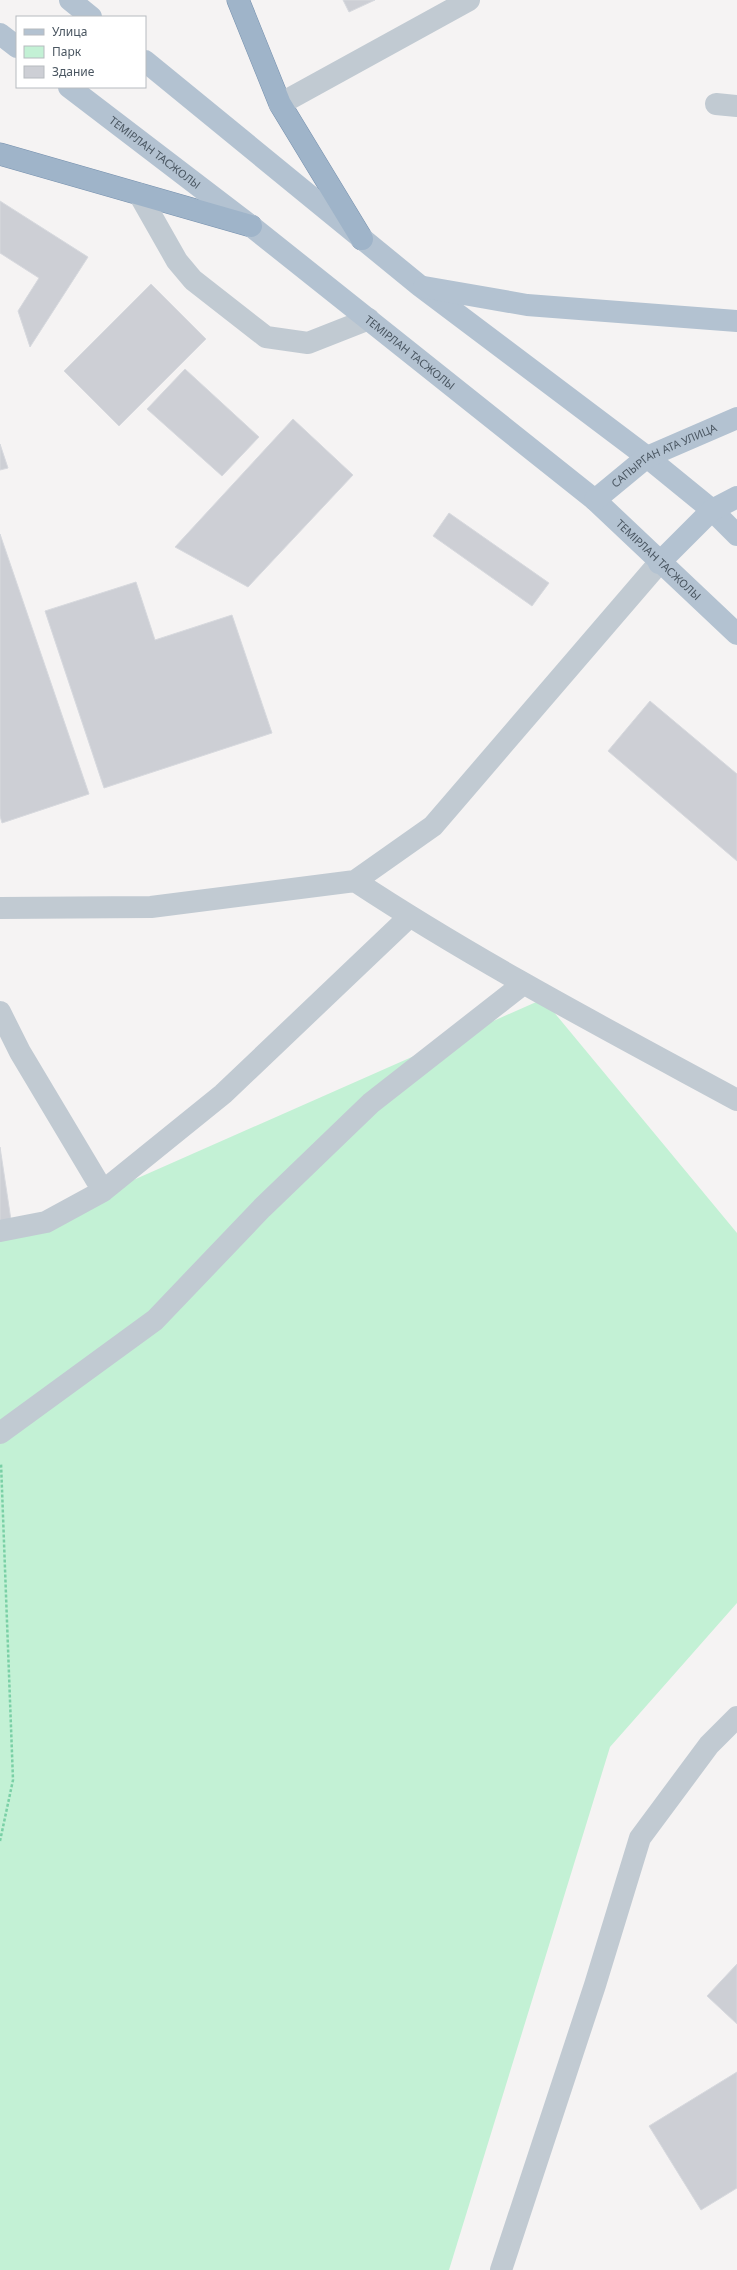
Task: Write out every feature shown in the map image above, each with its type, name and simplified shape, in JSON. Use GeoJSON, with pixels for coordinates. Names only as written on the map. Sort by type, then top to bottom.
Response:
{"type":"FeatureCollection","features":[{"type":"Feature","properties":{"kind":"highway"},"geometry":{"type":"LineString","coordinates":[[238,0],[280,104],[362,239]]}},
{"type":"Feature","properties":{"kind":"highway"},"geometry":{"type":"LineString","coordinates":[[0,154],[251,226]]}},
{"type":"Feature","properties":{"kind":"main road"},"geometry":{"type":"LineString","coordinates":[[70,0],[90,16]]}},
{"type":"Feature","properties":{"kind":"main road"},"geometry":{"type":"LineString","coordinates":[[0,34],[16,46]]}},
{"type":"Feature","properties":{"kind":"main road"},"geometry":{"type":"LineString","coordinates":[[146,62],[420,286],[647,457],[712,510],[737,535]]}},
{"type":"Feature","properties":{"kind":"main road","name":"ТЕМІРЛАН ТАСЖОЛЫ"},"geometry":{"type":"LineString","coordinates":[[70,88],[251,226],[595,500],[659,563],[737,634]]}},
{"type":"Feature","properties":{"kind":"main road"},"geometry":{"type":"LineString","coordinates":[[420,286],[527,305],[737,320]]}},
{"type":"Feature","properties":{"kind":"main road","name":"САПЫРГАН АТА УЛИЦА"},"geometry":{"type":"LineString","coordinates":[[595,500],[647,457],[737,418]]}},
{"type":"Feature","properties":{"kind":"main road"},"geometry":{"type":"LineString","coordinates":[[659,563],[712,510],[737,497]]}},
{"type":"Feature","properties":{"kind":"street"},"geometry":{"type":"LineString","coordinates":[[280,104],[469,0]]}},
{"type":"Feature","properties":{"kind":"street"},"geometry":{"type":"LineString","coordinates":[[716,104],[737,106]]}},
{"type":"Feature","properties":{"kind":"street"},"geometry":{"type":"LineString","coordinates":[[139,194],[177,261],[193,280],[266,336],[308,344],[369,319]]}},
{"type":"Feature","properties":{"kind":"street"},"geometry":{"type":"LineString","coordinates":[[0,908],[151,907],[356,881],[434,826],[659,563]]}},
{"type":"Feature","properties":{"kind":"street"},"geometry":{"type":"LineString","coordinates":[[356,881],[410,916],[523,984],[737,1100]]}},
{"type":"Feature","properties":{"kind":"street"},"geometry":{"type":"LineString","coordinates":[[0,1231],[46,1222],[103,1191],[223,1094],[410,916]]}},
{"type":"Feature","properties":{"kind":"street"},"geometry":{"type":"LineString","coordinates":[[0,1433],[155,1320],[262,1208],[370,1103],[523,984]]}},
{"type":"Feature","properties":{"kind":"street"},"geometry":{"type":"LineString","coordinates":[[0,1012],[20,1052],[103,1191]]}},
{"type":"Feature","properties":{"kind":"street"},"geometry":{"type":"LineString","coordinates":[[501,2270],[596,1985],[640,1838],[709,1745],[737,1717]]}},
{"type":"Feature","properties":{"kind":"path"},"geometry":{"type":"LineString","coordinates":[[0,1841],[13,1780],[1,1459]]}},
{"type":"Feature","properties":{"kind":"green space"},"geometry":{"type":"Polygon","coordinates":[[[543,999],[737,1233],[737,1603],[610,1747],[449,2270],[0,2270],[0,1226],[61,1212],[543,999]]]}},
{"type":"Feature","properties":{"kind":"building"},"geometry":{"type":"Polygon","coordinates":[[[343,0],[375,0],[349,12],[343,0]]]}},
{"type":"Feature","properties":{"kind":"building"},"geometry":{"type":"Polygon","coordinates":[[[0,201],[88,257],[30,347],[18,311],[39,278],[0,253],[0,201]]]}},
{"type":"Feature","properties":{"kind":"building"},"geometry":{"type":"Polygon","coordinates":[[[151,284],[206,339],[119,426],[64,371],[151,284]]]}},
{"type":"Feature","properties":{"kind":"building"},"geometry":{"type":"Polygon","coordinates":[[[185,369],[259,437],[222,476],[147,409],[185,369]]]}},
{"type":"Feature","properties":{"kind":"building"},"geometry":{"type":"Polygon","coordinates":[[[293,419],[353,475],[248,587],[175,547],[293,419]]]}},
{"type":"Feature","properties":{"kind":"building"},"geometry":{"type":"Polygon","coordinates":[[[0,444],[8,468],[0,470],[0,444]]]}},
{"type":"Feature","properties":{"kind":"building"},"geometry":{"type":"Polygon","coordinates":[[[449,513],[549,583],[532,606],[433,536],[449,513]]]}},
{"type":"Feature","properties":{"kind":"building"},"geometry":{"type":"Polygon","coordinates":[[[0,534],[89,794],[2,823],[0,816],[0,534]]]}},
{"type":"Feature","properties":{"kind":"building"},"geometry":{"type":"Polygon","coordinates":[[[136,582],[155,640],[232,615],[272,733],[104,788],[45,611],[136,582]]]}},
{"type":"Feature","properties":{"kind":"building"},"geometry":{"type":"Polygon","coordinates":[[[650,701],[737,774],[737,861],[608,751],[650,701]]]}},
{"type":"Feature","properties":{"kind":"building"},"geometry":{"type":"Polygon","coordinates":[[[0,1147],[11,1220],[0,1222],[0,1147]]]}},
{"type":"Feature","properties":{"kind":"building"},"geometry":{"type":"Polygon","coordinates":[[[737,1964],[737,2024],[707,1996],[737,1964]]]}},
{"type":"Feature","properties":{"kind":"building"},"geometry":{"type":"Polygon","coordinates":[[[737,2072],[737,2188],[701,2210],[649,2126],[737,2072]]]}}]}
